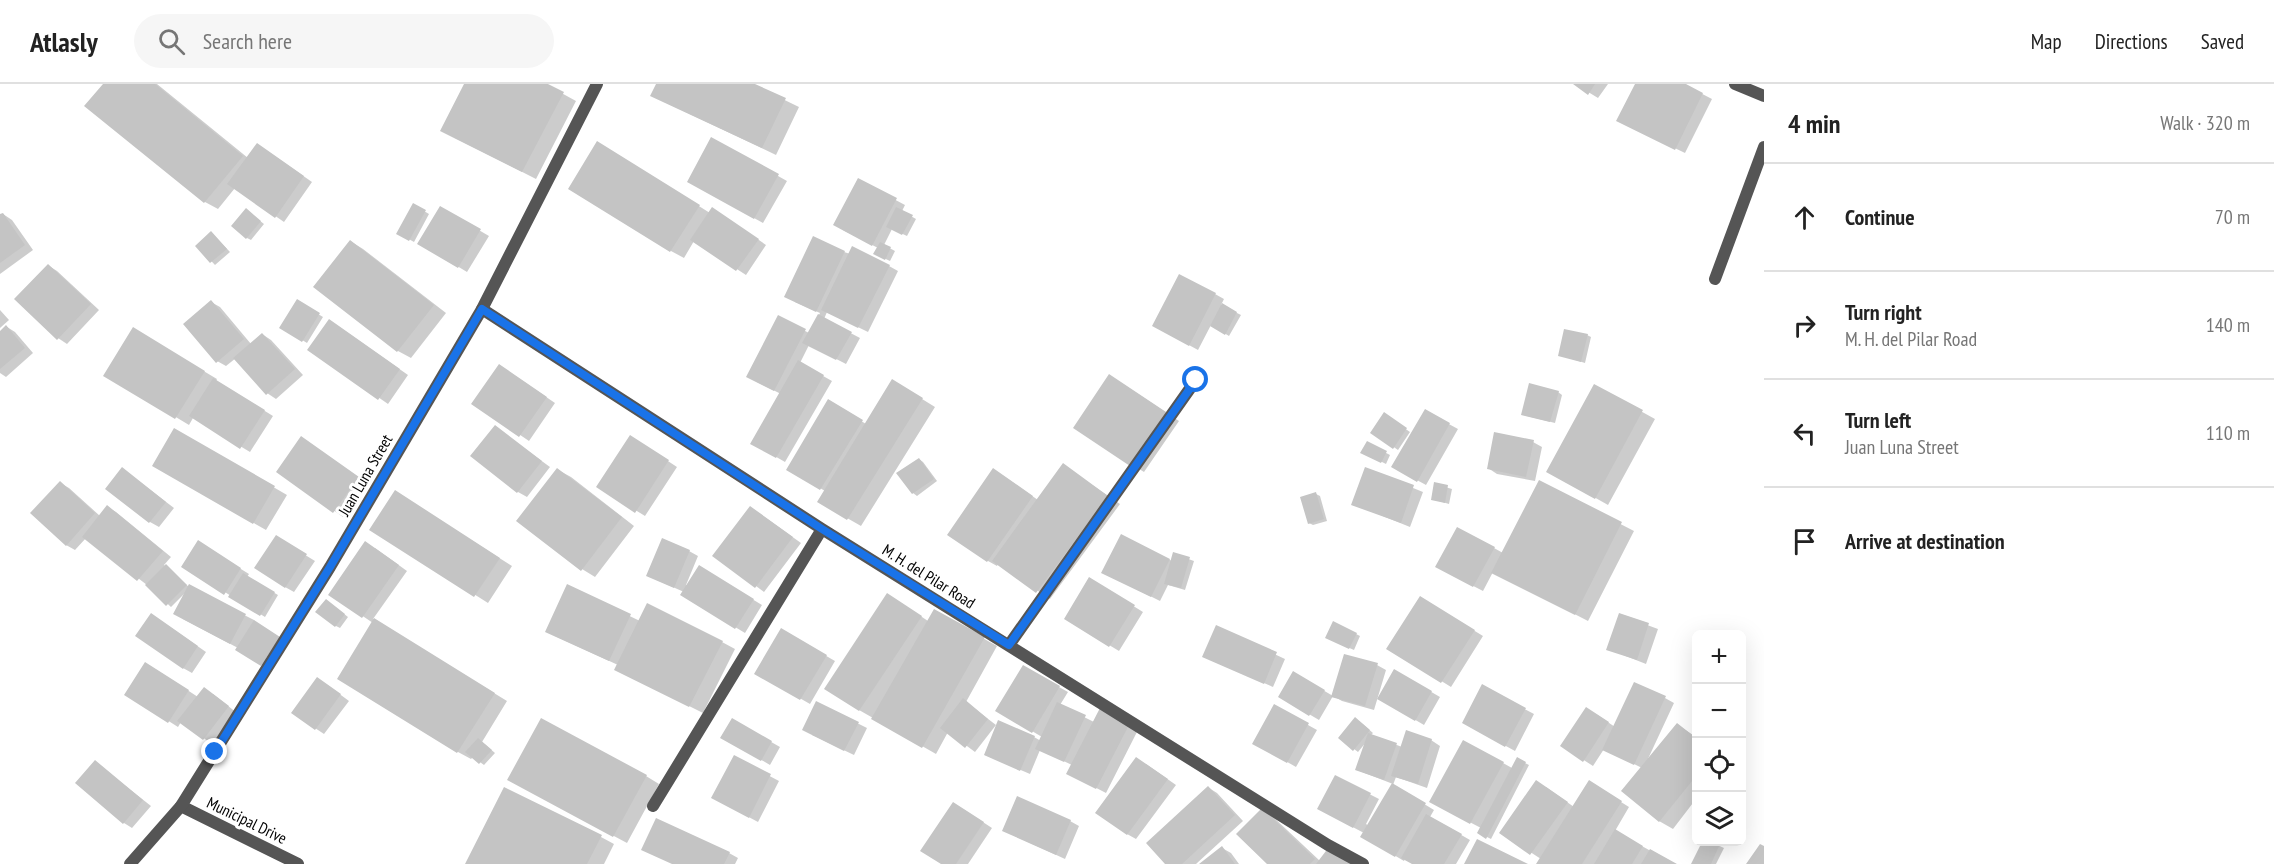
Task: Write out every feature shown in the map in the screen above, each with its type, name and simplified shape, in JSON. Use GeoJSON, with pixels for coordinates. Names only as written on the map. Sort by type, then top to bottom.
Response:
{"type":"FeatureCollection","features":[{"type":"Feature","properties":{"kind":"street","name":"Juan Luna Street"},"geometry":{"type":"LineString","coordinates":[[130,864],[181,806],[330,567],[482,309],[597,84]]}},
{"type":"Feature","properties":{"kind":"street"},"geometry":{"type":"LineString","coordinates":[[1736,84],[1764,96]]}},
{"type":"Feature","properties":{"kind":"street"},"geometry":{"type":"LineString","coordinates":[[1715,279],[1764,147]]}},
{"type":"Feature","properties":{"kind":"street","name":"M. H. del Pilar Road"},"geometry":{"type":"LineString","coordinates":[[482,309],[822,529],[1318,839],[1363,864]]}},
{"type":"Feature","properties":{"kind":"street"},"geometry":{"type":"LineString","coordinates":[[1009,645],[1196,380]]}},
{"type":"Feature","properties":{"kind":"street"},"geometry":{"type":"LineString","coordinates":[[653,806],[822,529]]}},
{"type":"Feature","properties":{"kind":"street","name":"Municipal Drive"},"geometry":{"type":"LineString","coordinates":[[181,806],[298,864]]}},
{"type":"Feature","properties":{"kind":"building"},"geometry":{"type":"Polygon","coordinates":[[[103,84],[155,84],[243,156],[204,203],[84,106],[103,84]]]}},
{"type":"Feature","properties":{"kind":"building"},"geometry":{"type":"Polygon","coordinates":[[[464,84],[548,84],[564,92],[522,172],[440,131],[464,84]]]}},
{"type":"Feature","properties":{"kind":"building"},"geometry":{"type":"Polygon","coordinates":[[[656,84],[755,84],[786,98],[762,148],[650,96],[656,84]]]}},
{"type":"Feature","properties":{"kind":"building"},"geometry":{"type":"Polygon","coordinates":[[[1573,84],[1595,84],[1588,95],[1573,84]]]}},
{"type":"Feature","properties":{"kind":"building"},"geometry":{"type":"Polygon","coordinates":[[[1635,84],[1686,84],[1703,93],[1675,150],[1616,121],[1635,84]]]}},
{"type":"Feature","properties":{"kind":"building"},"geometry":{"type":"Polygon","coordinates":[[[711,137],[779,174],[754,219],[687,182],[711,137]]]}},
{"type":"Feature","properties":{"kind":"building"},"geometry":{"type":"Polygon","coordinates":[[[597,141],[700,205],[670,252],[568,189],[597,141]]]}},
{"type":"Feature","properties":{"kind":"building"},"geometry":{"type":"Polygon","coordinates":[[[257,143],[304,176],[275,218],[227,184],[257,143]]]}},
{"type":"Feature","properties":{"kind":"building"},"geometry":{"type":"Polygon","coordinates":[[[858,178],[897,198],[872,246],[833,225],[858,178]]]}},
{"type":"Feature","properties":{"kind":"building"},"geometry":{"type":"Polygon","coordinates":[[[413,203],[426,210],[409,241],[396,234],[413,203]]]}},
{"type":"Feature","properties":{"kind":"building"},"geometry":{"type":"Polygon","coordinates":[[[440,206],[481,229],[458,268],[417,244],[440,206]]]}},
{"type":"Feature","properties":{"kind":"building"},"geometry":{"type":"Polygon","coordinates":[[[712,207],[759,239],[736,271],[690,240],[712,207]]]}},
{"type":"Feature","properties":{"kind":"building"},"geometry":{"type":"Polygon","coordinates":[[[896,207],[913,215],[902,235],[886,227],[896,207]]]}},
{"type":"Feature","properties":{"kind":"building"},"geometry":{"type":"Polygon","coordinates":[[[246,208],[261,221],[246,239],[231,226],[246,208]]]}},
{"type":"Feature","properties":{"kind":"building"},"geometry":{"type":"Polygon","coordinates":[[[3,213],[25,245],[0,263],[0,214],[3,213]]]}},
{"type":"Feature","properties":{"kind":"building"},"geometry":{"type":"Polygon","coordinates":[[[211,231],[227,249],[210,263],[195,246],[211,231]]]}},
{"type":"Feature","properties":{"kind":"building"},"geometry":{"type":"Polygon","coordinates":[[[813,236],[845,251],[816,312],[784,297],[813,236]]]}},
{"type":"Feature","properties":{"kind":"building"},"geometry":{"type":"Polygon","coordinates":[[[350,240],[434,305],[397,352],[313,287],[350,240]]]}},
{"type":"Feature","properties":{"kind":"building"},"geometry":{"type":"Polygon","coordinates":[[[880,242],[891,247],[885,260],[873,254],[880,242]]]}},
{"type":"Feature","properties":{"kind":"building"},"geometry":{"type":"Polygon","coordinates":[[[852,246],[890,265],[858,328],[821,310],[852,246]]]}},
{"type":"Feature","properties":{"kind":"building"},"geometry":{"type":"Polygon","coordinates":[[[48,264],[91,304],[57,340],[14,299],[48,264]]]}},
{"type":"Feature","properties":{"kind":"building"},"geometry":{"type":"Polygon","coordinates":[[[1179,274],[1216,293],[1189,346],[1152,326],[1179,274]]]}},
{"type":"Feature","properties":{"kind":"building"},"geometry":{"type":"Polygon","coordinates":[[[297,299],[320,313],[302,342],[279,328],[297,299]]]}},
{"type":"Feature","properties":{"kind":"building"},"geometry":{"type":"Polygon","coordinates":[[[211,300],[244,339],[216,363],[183,324],[211,300]]]}},
{"type":"Feature","properties":{"kind":"building"},"geometry":{"type":"Polygon","coordinates":[[[1222,303],[1237,312],[1225,335],[1210,326],[1222,303]]]}},
{"type":"Feature","properties":{"kind":"building"},"geometry":{"type":"Polygon","coordinates":[[[818,314],[852,332],[836,360],[802,343],[818,314]]]}},
{"type":"Feature","properties":{"kind":"building"},"geometry":{"type":"Polygon","coordinates":[[[778,315],[806,329],[774,391],[746,377],[778,315]]]}},
{"type":"Feature","properties":{"kind":"building"},"geometry":{"type":"Polygon","coordinates":[[[329,319],[400,369],[378,400],[307,350],[329,319]]]}},
{"type":"Feature","properties":{"kind":"building"},"geometry":{"type":"Polygon","coordinates":[[[6,325],[25,348],[0,369],[0,331],[6,325]]]}},
{"type":"Feature","properties":{"kind":"building"},"geometry":{"type":"Polygon","coordinates":[[[133,327],[205,371],[175,419],[103,376],[133,327]]]}},
{"type":"Feature","properties":{"kind":"building"},"geometry":{"type":"Polygon","coordinates":[[[1564,329],[1588,334],[1581,362],[1558,356],[1564,329]]]}},
{"type":"Feature","properties":{"kind":"building"},"geometry":{"type":"Polygon","coordinates":[[[262,333],[295,369],[266,395],[233,358],[262,333]]]}},
{"type":"Feature","properties":{"kind":"building"},"geometry":{"type":"Polygon","coordinates":[[[798,360],[824,375],[776,458],[750,444],[798,360]]]}},
{"type":"Feature","properties":{"kind":"building"},"geometry":{"type":"Polygon","coordinates":[[[499,364],[547,397],[519,437],[471,404],[499,364]]]}},
{"type":"Feature","properties":{"kind":"building"},"geometry":{"type":"Polygon","coordinates":[[[1109,374],[1166,412],[1130,466],[1073,428],[1109,374]]]}},
{"type":"Feature","properties":{"kind":"building"},"geometry":{"type":"Polygon","coordinates":[[[213,378],[265,410],[240,449],[189,416],[213,378]]]}},
{"type":"Feature","properties":{"kind":"building"},"geometry":{"type":"Polygon","coordinates":[[[892,379],[923,398],[847,520],[817,502],[892,379]]]}},
{"type":"Feature","properties":{"kind":"building"},"geometry":{"type":"Polygon","coordinates":[[[1529,383],[1559,391],[1550,422],[1521,415],[1529,383]]]}},
{"type":"Feature","properties":{"kind":"building"},"geometry":{"type":"Polygon","coordinates":[[[1594,384],[1643,410],[1595,499],[1546,472],[1594,384]]]}},
{"type":"Feature","properties":{"kind":"building"},"geometry":{"type":"Polygon","coordinates":[[[828,399],[863,420],[820,490],[786,470],[828,399]]]}},
{"type":"Feature","properties":{"kind":"building"},"geometry":{"type":"Polygon","coordinates":[[[1425,409],[1450,423],[1417,482],[1391,467],[1425,409]]]}},
{"type":"Feature","properties":{"kind":"building"},"geometry":{"type":"Polygon","coordinates":[[[1384,412],[1407,428],[1393,449],[1370,433],[1384,412]]]}},
{"type":"Feature","properties":{"kind":"building"},"geometry":{"type":"Polygon","coordinates":[[[495,425],[542,461],[517,493],[470,456],[495,425]]]}},
{"type":"Feature","properties":{"kind":"building"},"geometry":{"type":"Polygon","coordinates":[[[174,428],[275,486],[253,524],[152,466],[174,428]]]}},
{"type":"Feature","properties":{"kind":"building"},"geometry":{"type":"Polygon","coordinates":[[[1494,432],[1534,440],[1526,477],[1487,469],[1494,432]]]}},
{"type":"Feature","properties":{"kind":"building"},"geometry":{"type":"Polygon","coordinates":[[[630,435],[669,460],[635,513],[596,487],[630,435]]]}},
{"type":"Feature","properties":{"kind":"building"},"geometry":{"type":"Polygon","coordinates":[[[301,436],[359,477],[333,513],[276,472],[301,436]]]}},
{"type":"Feature","properties":{"kind":"building"},"geometry":{"type":"Polygon","coordinates":[[[1367,441],[1387,451],[1381,463],[1360,453],[1367,441]]]}},
{"type":"Feature","properties":{"kind":"building"},"geometry":{"type":"Polygon","coordinates":[[[919,458],[934,479],[912,494],[896,473],[919,458]]]}},
{"type":"Feature","properties":{"kind":"building"},"geometry":{"type":"Polygon","coordinates":[[[1063,463],[1108,496],[1036,593],[992,561],[1063,463]]]}},
{"type":"Feature","properties":{"kind":"building"},"geometry":{"type":"Polygon","coordinates":[[[122,467],[166,502],[149,523],[105,489],[122,467]]]}},
{"type":"Feature","properties":{"kind":"building"},"geometry":{"type":"Polygon","coordinates":[[[1365,467],[1414,485],[1401,523],[1351,505],[1365,467]]]}},
{"type":"Feature","properties":{"kind":"building"},"geometry":{"type":"Polygon","coordinates":[[[557,468],[622,517],[581,571],[516,521],[557,468]]]}},
{"type":"Feature","properties":{"kind":"building"},"geometry":{"type":"Polygon","coordinates":[[[993,468],[1033,496],[987,562],[947,535],[993,468]]]}},
{"type":"Feature","properties":{"kind":"building"},"geometry":{"type":"Polygon","coordinates":[[[1539,480],[1622,522],[1575,615],[1491,573],[1539,480]]]}},
{"type":"Feature","properties":{"kind":"building"},"geometry":{"type":"Polygon","coordinates":[[[60,481],[95,513],[66,546],[30,513],[60,481]]]}},
{"type":"Feature","properties":{"kind":"building"},"geometry":{"type":"Polygon","coordinates":[[[1434,482],[1448,485],[1445,503],[1431,500],[1434,482]]]}},
{"type":"Feature","properties":{"kind":"building"},"geometry":{"type":"Polygon","coordinates":[[[395,490],[500,558],[474,597],[369,530],[395,490]]]}},
{"type":"Feature","properties":{"kind":"building"},"geometry":{"type":"Polygon","coordinates":[[[1316,492],[1324,519],[1308,524],[1300,497],[1316,492]]]}},
{"type":"Feature","properties":{"kind":"building"},"geometry":{"type":"Polygon","coordinates":[[[107,505],[163,551],[137,581],[82,537],[107,505]]]}},
{"type":"Feature","properties":{"kind":"building"},"geometry":{"type":"Polygon","coordinates":[[[750,506],[793,537],[755,588],[712,556],[750,506]]]}},
{"type":"Feature","properties":{"kind":"building"},"geometry":{"type":"Polygon","coordinates":[[[1457,527],[1495,547],[1473,587],[1435,567],[1457,527]]]}},
{"type":"Feature","properties":{"kind":"building"},"geometry":{"type":"Polygon","coordinates":[[[1121,534],[1170,559],[1151,597],[1101,573],[1121,534]]]}},
{"type":"Feature","properties":{"kind":"building"},"geometry":{"type":"Polygon","coordinates":[[[276,535],[307,554],[285,588],[254,568],[276,535]]]}},
{"type":"Feature","properties":{"kind":"building"},"geometry":{"type":"Polygon","coordinates":[[[662,538],[690,550],[674,588],[646,576],[662,538]]]}},
{"type":"Feature","properties":{"kind":"building"},"geometry":{"type":"Polygon","coordinates":[[[198,540],[241,568],[224,595],[181,567],[198,540]]]}},
{"type":"Feature","properties":{"kind":"building"},"geometry":{"type":"Polygon","coordinates":[[[365,541],[399,565],[362,618],[328,595],[365,541]]]}},
{"type":"Feature","properties":{"kind":"building"},"geometry":{"type":"Polygon","coordinates":[[[1173,552],[1190,557],[1181,588],[1164,584],[1173,552]]]}},
{"type":"Feature","properties":{"kind":"building"},"geometry":{"type":"Polygon","coordinates":[[[166,564],[187,585],[166,606],[145,585],[166,564]]]}},
{"type":"Feature","properties":{"kind":"building"},"geometry":{"type":"Polygon","coordinates":[[[699,565],[754,599],[735,629],[680,595],[699,565]]]}},
{"type":"Feature","properties":{"kind":"building"},"geometry":{"type":"Polygon","coordinates":[[[243,573],[275,592],[260,616],[228,597],[243,573]]]}},
{"type":"Feature","properties":{"kind":"building"},"geometry":{"type":"Polygon","coordinates":[[[1089,577],[1135,605],[1109,647],[1064,619],[1089,577]]]}},
{"type":"Feature","properties":{"kind":"building"},"geometry":{"type":"Polygon","coordinates":[[[189,584],[246,614],[230,644],[173,614],[189,584]]]}},
{"type":"Feature","properties":{"kind":"building"},"geometry":{"type":"Polygon","coordinates":[[[567,584],[631,614],[609,661],[545,632],[567,584]]]}},
{"type":"Feature","properties":{"kind":"building"},"geometry":{"type":"Polygon","coordinates":[[[887,593],[922,616],[859,711],[824,689],[887,593]]]}},
{"type":"Feature","properties":{"kind":"building"},"geometry":{"type":"Polygon","coordinates":[[[1420,596],[1475,630],[1441,683],[1386,649],[1420,596]]]}},
{"type":"Feature","properties":{"kind":"building"},"geometry":{"type":"Polygon","coordinates":[[[326,599],[345,614],[335,627],[315,612],[326,599]]]}},
{"type":"Feature","properties":{"kind":"building"},"geometry":{"type":"Polygon","coordinates":[[[647,603],[723,641],[689,707],[614,670],[647,603]]]}},
{"type":"Feature","properties":{"kind":"building"},"geometry":{"type":"Polygon","coordinates":[[[934,609],[985,637],[922,748],[871,719],[934,609]]]}},
{"type":"Feature","properties":{"kind":"building"},"geometry":{"type":"Polygon","coordinates":[[[151,613],[198,646],[183,669],[135,636],[151,613]]]}},
{"type":"Feature","properties":{"kind":"building"},"geometry":{"type":"Polygon","coordinates":[[[1619,613],[1649,623],[1637,660],[1606,650],[1619,613]]]}},
{"type":"Feature","properties":{"kind":"building"},"geometry":{"type":"Polygon","coordinates":[[[374,618],[495,693],[457,753],[337,679],[374,618]]]}},
{"type":"Feature","properties":{"kind":"building"},"geometry":{"type":"Polygon","coordinates":[[[254,620],[280,637],[261,666],[235,650],[254,620]]]}},
{"type":"Feature","properties":{"kind":"building"},"geometry":{"type":"Polygon","coordinates":[[[1333,621],[1357,633],[1349,649],[1325,638],[1333,621]]]}},
{"type":"Feature","properties":{"kind":"building"},"geometry":{"type":"Polygon","coordinates":[[[1216,625],[1277,652],[1264,684],[1202,657],[1216,625]]]}},
{"type":"Feature","properties":{"kind":"building"},"geometry":{"type":"Polygon","coordinates":[[[781,628],[827,655],[800,700],[754,674],[781,628]]]}},
{"type":"Feature","properties":{"kind":"building"},"geometry":{"type":"Polygon","coordinates":[[[1344,654],[1378,663],[1365,706],[1331,697],[1344,654]]]}},
{"type":"Feature","properties":{"kind":"building"},"geometry":{"type":"Polygon","coordinates":[[[145,662],[189,690],[168,723],[124,695],[145,662]]]}},
{"type":"Feature","properties":{"kind":"building"},"geometry":{"type":"Polygon","coordinates":[[[1023,665],[1060,686],[1032,733],[995,711],[1023,665]]]}},
{"type":"Feature","properties":{"kind":"building"},"geometry":{"type":"Polygon","coordinates":[[[1394,669],[1432,691],[1415,721],[1377,699],[1394,669]]]}},
{"type":"Feature","properties":{"kind":"building"},"geometry":{"type":"Polygon","coordinates":[[[1293,671],[1325,690],[1309,716],[1278,697],[1293,671]]]}},
{"type":"Feature","properties":{"kind":"building"},"geometry":{"type":"Polygon","coordinates":[[[317,677],[341,694],[315,730],[291,713],[317,677]]]}},
{"type":"Feature","properties":{"kind":"building"},"geometry":{"type":"Polygon","coordinates":[[[1634,682],[1666,696],[1634,765],[1602,750],[1634,682]]]}},
{"type":"Feature","properties":{"kind":"building"},"geometry":{"type":"Polygon","coordinates":[[[1482,684],[1526,708],[1505,747],[1462,723],[1482,684]]]}},
{"type":"Feature","properties":{"kind":"building"},"geometry":{"type":"Polygon","coordinates":[[[204,687],[229,706],[203,740],[177,721],[204,687]]]}},
{"type":"Feature","properties":{"kind":"building"},"geometry":{"type":"Polygon","coordinates":[[[963,698],[988,719],[965,748],[940,728],[963,698]]]}},
{"type":"Feature","properties":{"kind":"building"},"geometry":{"type":"Polygon","coordinates":[[[816,701],[859,722],[844,751],[802,730],[816,701]]]}},
{"type":"Feature","properties":{"kind":"building"},"geometry":{"type":"Polygon","coordinates":[[[1057,702],[1086,715],[1064,762],[1035,749],[1057,702]]]}},
{"type":"Feature","properties":{"kind":"building"},"geometry":{"type":"Polygon","coordinates":[[[1274,704],[1309,723],[1287,763],[1252,744],[1274,704]]]}},
{"type":"Feature","properties":{"kind":"building"},"geometry":{"type":"Polygon","coordinates":[[[1586,707],[1609,722],[1583,762],[1560,746],[1586,707]]]}},
{"type":"Feature","properties":{"kind":"building"},"geometry":{"type":"Polygon","coordinates":[[[1100,708],[1130,723],[1096,789],[1066,774],[1100,708]]]}},
{"type":"Feature","properties":{"kind":"building"},"geometry":{"type":"Polygon","coordinates":[[[1355,717],[1370,730],[1353,751],[1338,738],[1355,717]]]}},
{"type":"Feature","properties":{"kind":"building"},"geometry":{"type":"Polygon","coordinates":[[[541,718],[647,775],[613,837],[507,780],[541,718]]]}},
{"type":"Feature","properties":{"kind":"building"},"geometry":{"type":"Polygon","coordinates":[[[732,718],[772,741],[761,761],[720,738],[732,718]]]}},
{"type":"Feature","properties":{"kind":"building"},"geometry":{"type":"Polygon","coordinates":[[[998,720],[1035,736],[1020,771],[984,755],[998,720]]]}},
{"type":"Feature","properties":{"kind":"building"},"geometry":{"type":"Polygon","coordinates":[[[1677,723],[1692,735],[1692,781],[1659,822],[1621,791],[1677,723]]]}},
{"type":"Feature","properties":{"kind":"building"},"geometry":{"type":"Polygon","coordinates":[[[1406,730],[1432,739],[1418,784],[1391,776],[1406,730]]]}},
{"type":"Feature","properties":{"kind":"building"},"geometry":{"type":"Polygon","coordinates":[[[1368,733],[1397,743],[1384,780],[1355,770],[1368,733]]]}},
{"type":"Feature","properties":{"kind":"building"},"geometry":{"type":"Polygon","coordinates":[[[478,738],[492,750],[479,764],[465,752],[478,738]]]}},
{"type":"Feature","properties":{"kind":"building"},"geometry":{"type":"Polygon","coordinates":[[[1463,740],[1504,762],[1470,824],[1429,802],[1463,740]]]}},
{"type":"Feature","properties":{"kind":"building"},"geometry":{"type":"Polygon","coordinates":[[[734,755],[771,774],[749,818],[711,798],[734,755]]]}},
{"type":"Feature","properties":{"kind":"building"},"geometry":{"type":"Polygon","coordinates":[[[1136,757],[1168,779],[1127,835],[1095,813],[1136,757]]]}},
{"type":"Feature","properties":{"kind":"building"},"geometry":{"type":"Polygon","coordinates":[[[1517,757],[1526,762],[1486,839],[1477,833],[1517,757]]]}},
{"type":"Feature","properties":{"kind":"building"},"geometry":{"type":"Polygon","coordinates":[[[95,760],[143,800],[123,824],[75,783],[95,760]]]}},
{"type":"Feature","properties":{"kind":"building"},"geometry":{"type":"Polygon","coordinates":[[[1335,775],[1371,793],[1353,828],[1317,809],[1335,775]]]}},
{"type":"Feature","properties":{"kind":"building"},"geometry":{"type":"Polygon","coordinates":[[[1536,780],[1568,802],[1530,855],[1499,833],[1536,780]]]}},
{"type":"Feature","properties":{"kind":"building"},"geometry":{"type":"Polygon","coordinates":[[[1589,780],[1622,801],[1582,864],[1536,864],[1589,780]]]}},
{"type":"Feature","properties":{"kind":"building"},"geometry":{"type":"Polygon","coordinates":[[[1392,783],[1426,803],[1395,857],[1360,837],[1392,783]]]}},
{"type":"Feature","properties":{"kind":"building"},"geometry":{"type":"Polygon","coordinates":[[[1208,786],[1235,815],[1182,864],[1165,864],[1146,843],[1208,786]]]}},
{"type":"Feature","properties":{"kind":"building"},"geometry":{"type":"Polygon","coordinates":[[[504,787],[602,835],[587,864],[465,864],[504,787]]]}},
{"type":"Feature","properties":{"kind":"building"},"geometry":{"type":"Polygon","coordinates":[[[1017,796],[1071,820],[1056,855],[1002,831],[1017,796]]]}},
{"type":"Feature","properties":{"kind":"building"},"geometry":{"type":"Polygon","coordinates":[[[953,802],[984,822],[956,864],[941,864],[920,851],[953,802]]]}},
{"type":"Feature","properties":{"kind":"building"},"geometry":{"type":"Polygon","coordinates":[[[1262,808],[1315,859],[1310,864],[1267,864],[1236,834],[1262,808]]]}},
{"type":"Feature","properties":{"kind":"building"},"geometry":{"type":"Polygon","coordinates":[[[1426,814],[1462,834],[1444,864],[1412,864],[1401,858],[1426,814]]]}},
{"type":"Feature","properties":{"kind":"building"},"geometry":{"type":"Polygon","coordinates":[[[656,818],[730,852],[724,864],[672,864],[641,850],[656,818]]]}},
{"type":"Feature","properties":{"kind":"building"},"geometry":{"type":"Polygon","coordinates":[[[1615,829],[1643,846],[1632,864],[1594,864],[1615,829]]]}},
{"type":"Feature","properties":{"kind":"building"},"geometry":{"type":"Polygon","coordinates":[[[1477,839],[1528,864],[1464,864],[1477,839]]]}},
{"type":"Feature","properties":{"kind":"building"},"geometry":{"type":"Polygon","coordinates":[[[1760,844],[1764,846],[1764,864],[1746,864],[1760,844]]]}},
{"type":"Feature","properties":{"kind":"building"},"geometry":{"type":"Polygon","coordinates":[[[1222,846],[1235,864],[1199,864],[1222,846]]]}},
{"type":"Feature","properties":{"kind":"building"},"geometry":{"type":"Polygon","coordinates":[[[1700,846],[1719,846],[1711,864],[1691,864],[1700,846]]]}},
{"type":"Feature","properties":{"kind":"building"},"geometry":{"type":"Polygon","coordinates":[[[1329,847],[1352,864],[1316,864],[1329,847]]]}},
{"type":"Feature","properties":{"kind":"building"},"geometry":{"type":"Polygon","coordinates":[[[1650,849],[1677,864],[1641,864],[1650,849]]]}},
{"type":"Feature","properties":{"kind":"route"},"geometry":{"type":"LineString","coordinates":[[215,752],[330,567],[482,309],[822,529],[1009,645],[1196,380]]}}]}
